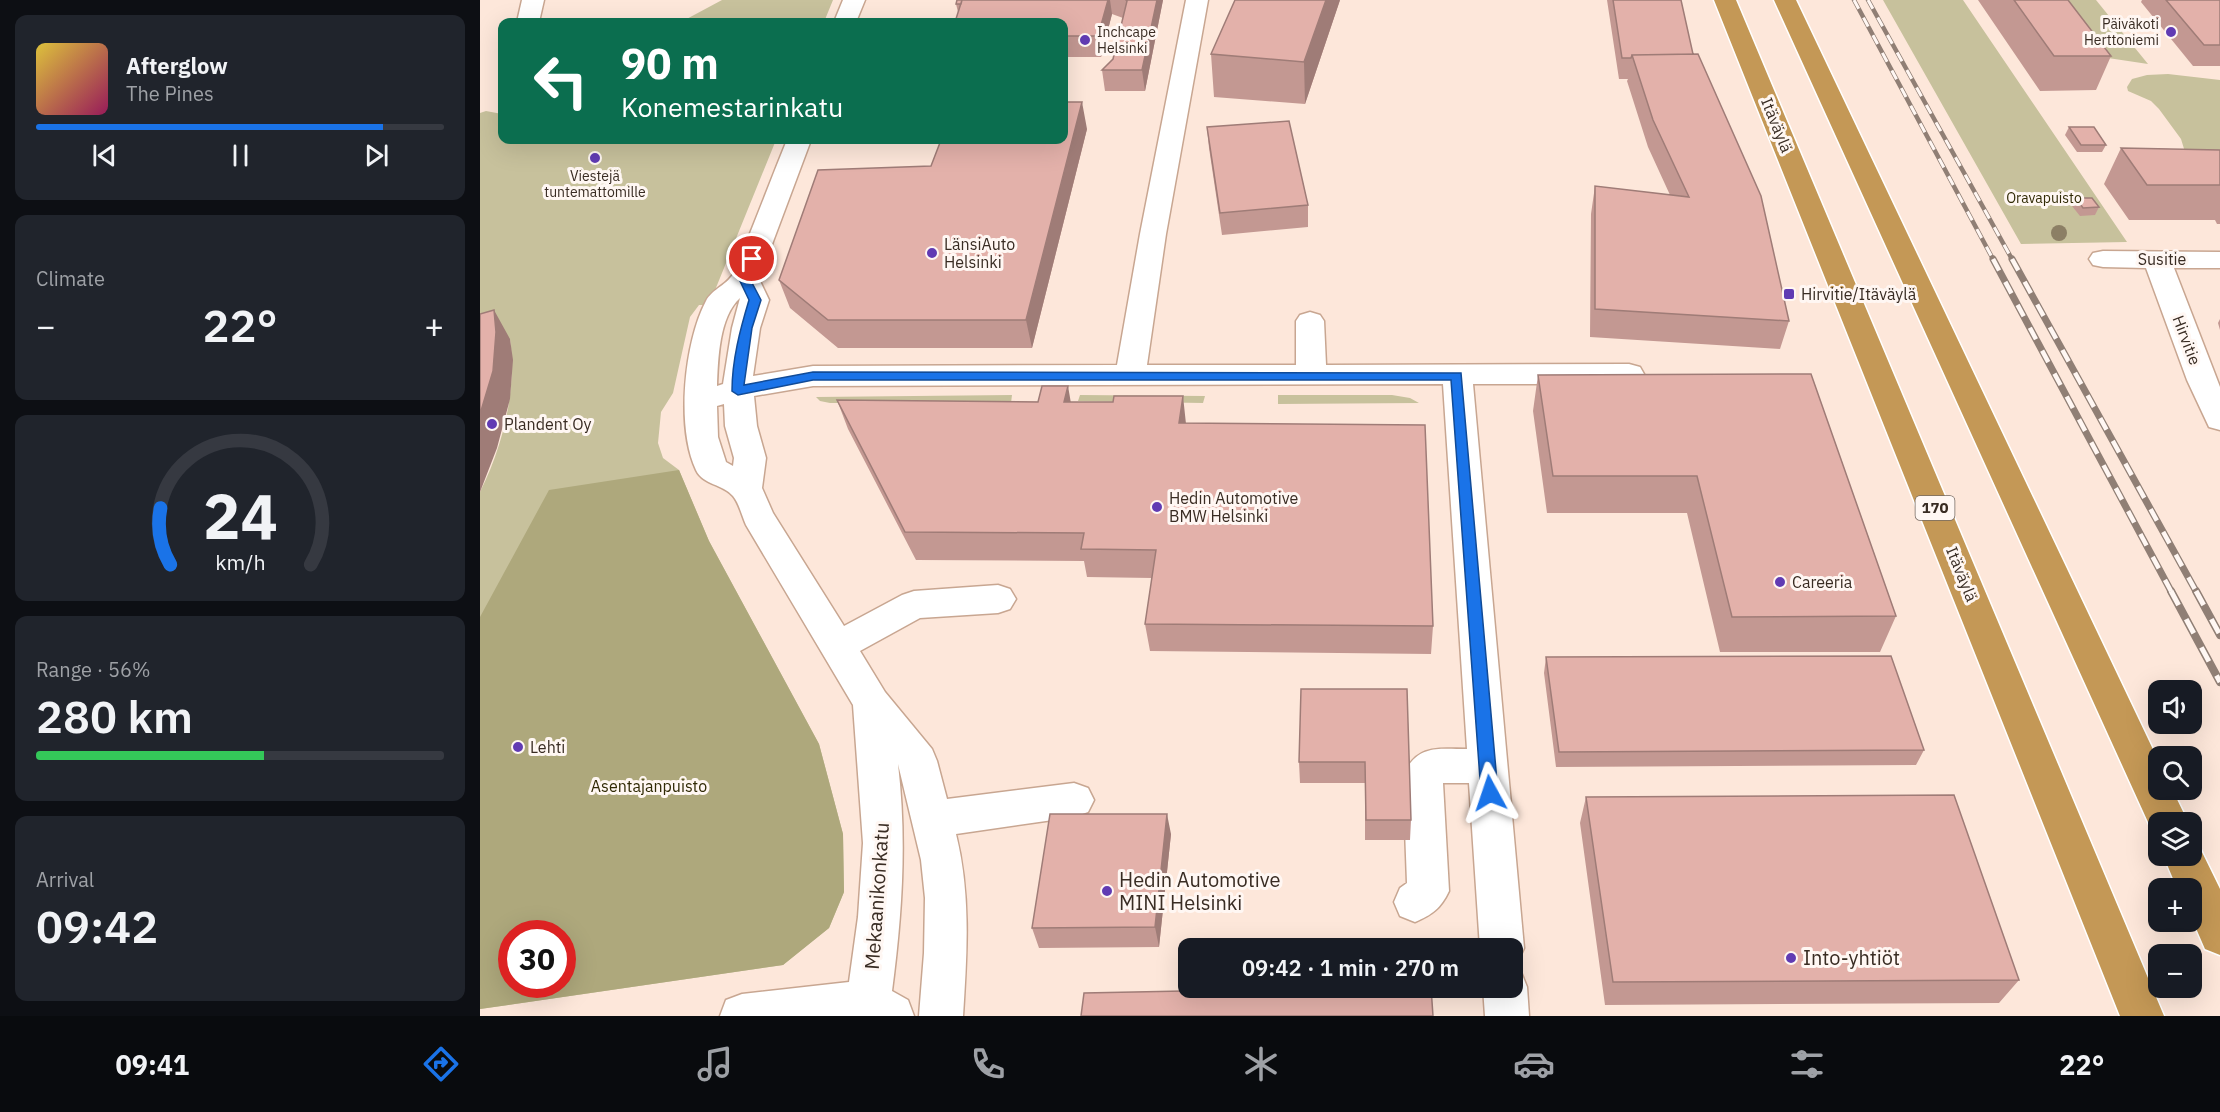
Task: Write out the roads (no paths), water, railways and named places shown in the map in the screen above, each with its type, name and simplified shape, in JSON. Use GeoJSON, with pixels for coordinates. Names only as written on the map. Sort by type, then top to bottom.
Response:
{"type":"FeatureCollection","features":[{"type":"Feature","properties":{"kind":"highway","name":"Itäväylä"},"geometry":{"type":"LineString","coordinates":[[1725,0],[2142,1016]]}},
{"type":"Feature","properties":{"kind":"highway"},"geometry":{"type":"LineString","coordinates":[[1785,0],[2163,812]]}},
{"type":"Feature","properties":{"kind":"highway"},"geometry":{"type":"LineString","coordinates":[[2188,866],[2220,935]]}},
{"type":"Feature","properties":{"kind":"street"},"geometry":{"type":"LineString","coordinates":[[529,18],[533,0]]}},
{"type":"Feature","properties":{"kind":"street"},"geometry":{"type":"LineString","coordinates":[[847,18],[854,0]]}},
{"type":"Feature","properties":{"kind":"street"},"geometry":{"type":"LineString","coordinates":[[1130,376],[1153,234],[1197,0]]}},
{"type":"Feature","properties":{"kind":"street"},"geometry":{"type":"LineString","coordinates":[[745,279],[755,300],[746,328],[738,373],[741,426],[750,458],[746,488],[712,469],[702,437],[703,366],[710,328],[720,301],[745,279],[797,144]]}},
{"type":"Feature","properties":{"kind":"street","name":"Susitie"},"geometry":{"type":"LineString","coordinates":[[2103,259],[2220,260]]}},
{"type":"Feature","properties":{"kind":"street","name":"Hirvitie"},"geometry":{"type":"LineString","coordinates":[[2157,260],[2180,324],[2220,419]]}},
{"type":"Feature","properties":{"kind":"street"},"geometry":{"type":"LineString","coordinates":[[1310,321],[1311,376]]}},
{"type":"Feature","properties":{"kind":"street"},"geometry":{"type":"LineString","coordinates":[[701,400],[813,376],[1629,374]]}},
{"type":"Feature","properties":{"kind":"street"},"geometry":{"type":"LineString","coordinates":[[1457,376],[1501,938]]}},
{"type":"Feature","properties":{"kind":"street","name":"Mekaanikonkatu"},"geometry":{"type":"LineString","coordinates":[[746,488],[758,516],[872,703],[918,761],[942,860],[946,898],[946,953],[941,1016]]}},
{"type":"Feature","properties":{"kind":"street"},"geometry":{"type":"LineString","coordinates":[[837,646],[914,605],[998,599]]}},
{"type":"Feature","properties":{"kind":"street","name":"Mekaanikonkatu"},"geometry":{"type":"LineString","coordinates":[[872,703],[883,819],[875,1011]]}},
{"type":"Feature","properties":{"kind":"street"},"geometry":{"type":"LineString","coordinates":[[1415,902],[1428,891],[1423,775],[1431,766],[1487,765]]}},
{"type":"Feature","properties":{"kind":"street"},"geometry":{"type":"LineString","coordinates":[[932,819],[1074,800]]}},
{"type":"Feature","properties":{"kind":"street"},"geometry":{"type":"LineString","coordinates":[[1505,998],[1507,1016]]}},
{"type":"Feature","properties":{"kind":"street"},"geometry":{"type":"LineString","coordinates":[[742,1016],[875,1011]]}},
{"type":"Feature","properties":{"kind":"railway"},"geometry":{"type":"LineString","coordinates":[[1854,0],[1994,261]]}},
{"type":"Feature","properties":{"kind":"railway"},"geometry":{"type":"LineString","coordinates":[[1868,0],[2013,261]]}},
{"type":"Feature","properties":{"kind":"railway"},"geometry":{"type":"LineString","coordinates":[[1993,259],[2172,593]]}},
{"type":"Feature","properties":{"kind":"railway"},"geometry":{"type":"LineString","coordinates":[[2012,259],[2197,593]]}},
{"type":"Feature","properties":{"kind":"railway"},"geometry":{"type":"LineString","coordinates":[[2171,591],[2220,682]]}},
{"type":"Feature","properties":{"kind":"railway"},"geometry":{"type":"LineString","coordinates":[[2196,591],[2220,635]]}},
{"type":"Feature","properties":{"kind":"place","name":"Päiväkoti Herttoniemi"},"geometry":{"type":"Point","coordinates":[2171,32]}},
{"type":"Feature","properties":{"kind":"place","name":"Inchcape Helsinki"},"geometry":{"type":"Point","coordinates":[1085,40]}},
{"type":"Feature","properties":{"kind":"place","name":"Viestejä tuntemattomille"},"geometry":{"type":"Point","coordinates":[595,158]}},
{"type":"Feature","properties":{"kind":"place","name":"LänsiAuto Helsinki"},"geometry":{"type":"Point","coordinates":[932,253]}},
{"type":"Feature","properties":{"kind":"place","name":"Hirvitie/Itäväylä"},"geometry":{"type":"Point","coordinates":[1789,294]}},
{"type":"Feature","properties":{"kind":"place","name":"Plandent Oy"},"geometry":{"type":"Point","coordinates":[492,424]}},
{"type":"Feature","properties":{"kind":"place","name":"Hedin Automotive BMW Helsinki"},"geometry":{"type":"Point","coordinates":[1157,507]}},
{"type":"Feature","properties":{"kind":"place","name":"Careeria"},"geometry":{"type":"Point","coordinates":[1780,582]}},
{"type":"Feature","properties":{"kind":"place","name":"Lehti"},"geometry":{"type":"Point","coordinates":[518,747]}},
{"type":"Feature","properties":{"kind":"place","name":"Hedin Automotive MINI Helsinki"},"geometry":{"type":"Point","coordinates":[1107,891]}},
{"type":"Feature","properties":{"kind":"place","name":"Into-yhtiöt"},"geometry":{"type":"Point","coordinates":[1791,958]}},
{"type":"Feature","properties":{"kind":"park label","name":"Oravapuisto"},"geometry":{"type":"Point","coordinates":[2044,198]}},
{"type":"Feature","properties":{"kind":"park label","name":"Asentajanpuisto"},"geometry":{"type":"Point","coordinates":[649,786]}}]}
